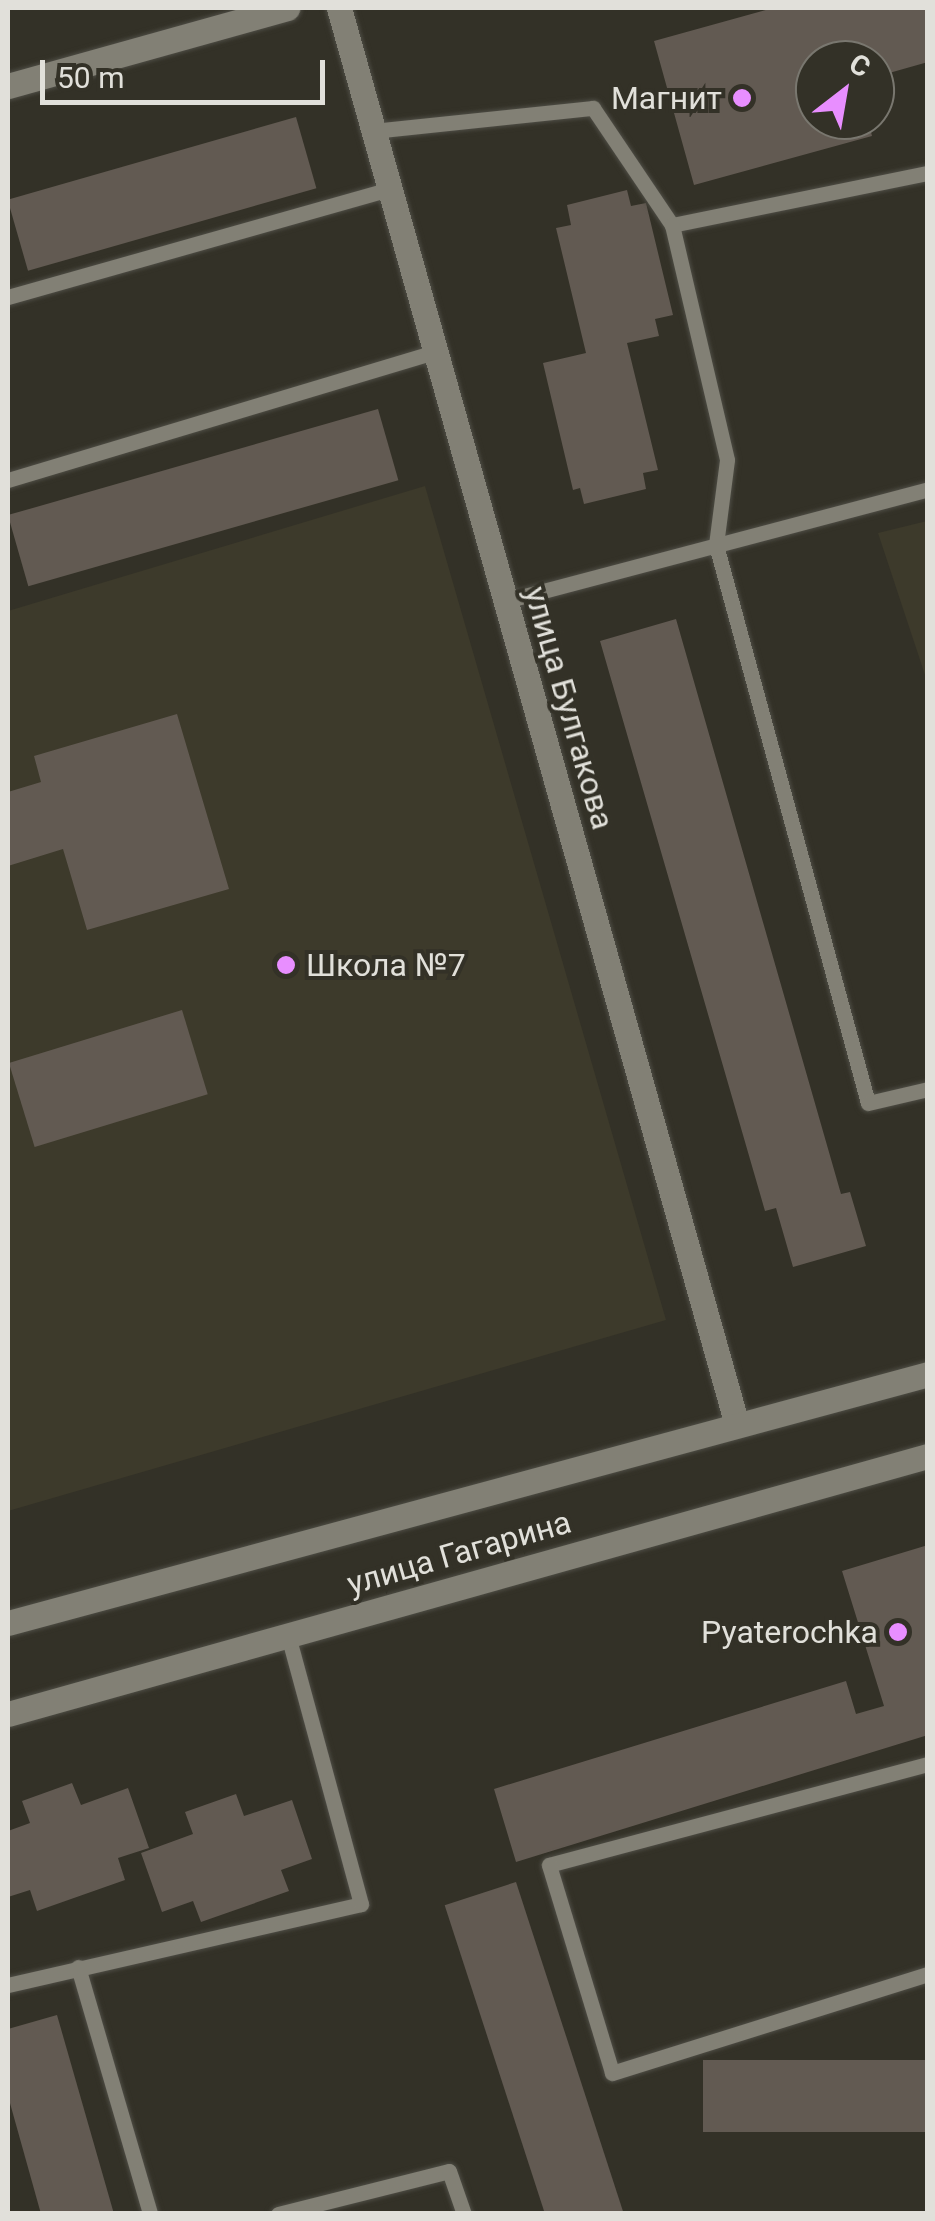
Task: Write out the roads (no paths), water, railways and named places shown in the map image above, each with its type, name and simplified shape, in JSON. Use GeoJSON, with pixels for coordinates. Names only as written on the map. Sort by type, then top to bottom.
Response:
{"type":"FeatureCollection","features":[{"type":"Feature","properties":{"kind":"street"},"geometry":{"type":"LineString","coordinates":[[8,86],[287,8]]}},
{"type":"Feature","properties":{"kind":"street","name":"улица Булгакова"},"geometry":{"type":"LineString","coordinates":[[339,8],[736,1426]]}},
{"type":"Feature","properties":{"kind":"street","name":"улица Гагарина"},"geometry":{"type":"LineString","coordinates":[[8,1623],[928,1374]]}},
{"type":"Feature","properties":{"kind":"street","name":"улица Гагарина"},"geometry":{"type":"LineString","coordinates":[[8,1714],[928,1456]]}},
{"type":"Feature","properties":{"kind":"lane"},"geometry":{"type":"LineString","coordinates":[[374,131],[593,108],[672,225],[727,460],[716,546],[868,1103],[928,1089]]}},
{"type":"Feature","properties":{"kind":"lane"},"geometry":{"type":"LineString","coordinates":[[672,225],[928,172]]}},
{"type":"Feature","properties":{"kind":"lane"},"geometry":{"type":"LineString","coordinates":[[8,297],[390,190]]}},
{"type":"Feature","properties":{"kind":"lane"},"geometry":{"type":"LineString","coordinates":[[8,480],[435,352]]}},
{"type":"Feature","properties":{"kind":"lane"},"geometry":{"type":"LineString","coordinates":[[505,601],[928,489]]}},
{"type":"Feature","properties":{"kind":"lane"},"geometry":{"type":"LineString","coordinates":[[8,1986],[362,1904],[288,1635]]}},
{"type":"Feature","properties":{"kind":"lane"},"geometry":{"type":"LineString","coordinates":[[928,1764],[549,1865],[612,2073],[928,1974]]}},
{"type":"Feature","properties":{"kind":"lane"},"geometry":{"type":"LineString","coordinates":[[78,1967],[150,2214]]}},
{"type":"Feature","properties":{"kind":"lane"},"geometry":{"type":"LineString","coordinates":[[278,2214],[448,2171],[464,2214]]}},
{"type":"Feature","properties":{"kind":"place","name":"Магнит"},"geometry":{"type":"Point","coordinates":[742,98]}},
{"type":"Feature","properties":{"kind":"place","name":"Школа №7"},"geometry":{"type":"Point","coordinates":[286,965]}},
{"type":"Feature","properties":{"kind":"place","name":"Pyaterochka"},"geometry":{"type":"Point","coordinates":[898,1632]}}]}
